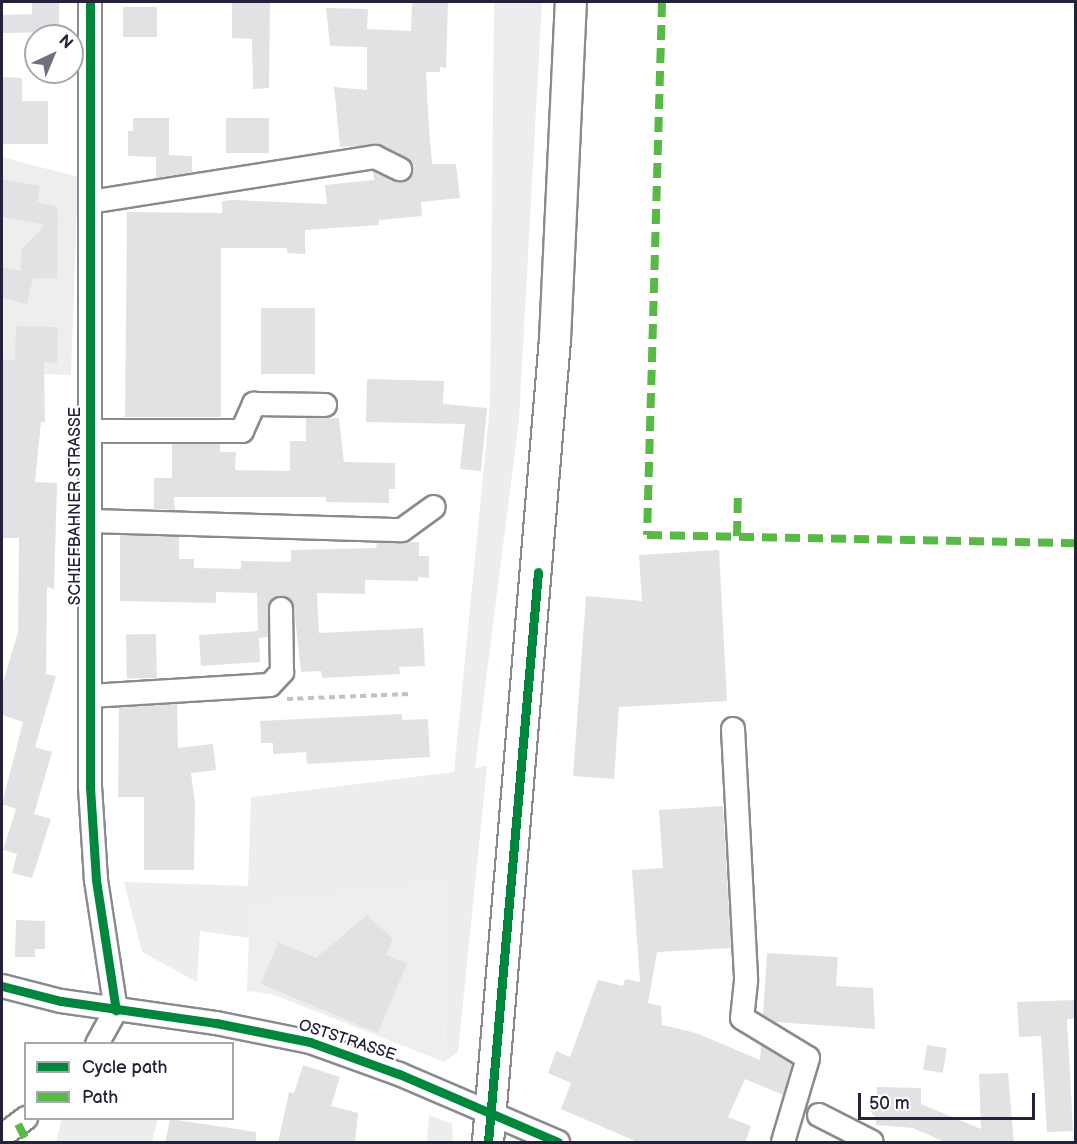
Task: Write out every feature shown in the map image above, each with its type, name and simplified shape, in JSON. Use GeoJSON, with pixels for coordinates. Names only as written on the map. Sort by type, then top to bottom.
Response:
{"type":"FeatureCollection","features":[{"type":"Feature","properties":{"kind":"main road"},"geometry":{"type":"LineString","coordinates":[[489,1128],[554,363],[571,2]]}},
{"type":"Feature","properties":{"kind":"street","name":"SCHIEFBAHNER STRASSE"},"geometry":{"type":"LineString","coordinates":[[90,2],[90,696],[93,848],[116,1010]]}},
{"type":"Feature","properties":{"kind":"street"},"geometry":{"type":"LineString","coordinates":[[90,202],[375,157],[400,169]]}},
{"type":"Feature","properties":{"kind":"street"},"geometry":{"type":"LineString","coordinates":[[91,431],[242,431],[254,404],[325,405]]}},
{"type":"Feature","properties":{"kind":"street","name":"SCHIEFBAHNER STRASSE"},"geometry":{"type":"LineString","coordinates":[[91,521],[402,530],[434,507]]}},
{"type":"Feature","properties":{"kind":"street"},"geometry":{"type":"LineString","coordinates":[[90,696],[270,685],[282,672],[281,609]]}},
{"type":"Feature","properties":{"kind":"street"},"geometry":{"type":"LineString","coordinates":[[733,729],[746,981],[742,1018],[808,1058],[783,1143]]}},
{"type":"Feature","properties":{"kind":"street","name":"OSTSTRASSE"},"geometry":{"type":"LineString","coordinates":[[2,986],[116,1010],[216,1023],[310,1042],[399,1074],[489,1128],[558,1143]]}},
{"type":"Feature","properties":{"kind":"street"},"geometry":{"type":"LineString","coordinates":[[98,1042],[116,1010]]}},
{"type":"Feature","properties":{"kind":"street"},"geometry":{"type":"LineString","coordinates":[[819,1115],[872,1143]]}},
{"type":"Feature","properties":{"kind":"path"},"geometry":{"type":"LineString","coordinates":[[270,685],[288,700],[409,694]]}},
{"type":"Feature","properties":{"kind":"shaded area"},"geometry":{"type":"Polygon","coordinates":[[[494,2],[542,2],[519,419],[475,768],[487,766],[458,1052],[444,1062],[447,882],[250,906],[249,938],[200,931],[197,982],[142,952],[124,882],[248,886],[251,797],[454,772],[490,404],[494,2]]]}},
{"type":"Feature","properties":{"kind":"shaded area"},"geometry":{"type":"Polygon","coordinates":[[[2,157],[78,177],[71,375],[2,373],[2,157]]]}},
{"type":"Feature","properties":{"kind":"shaded area"},"geometry":{"type":"Polygon","coordinates":[[[447,882],[444,1062],[272,994],[247,991],[250,906],[447,882]]]}},
{"type":"Feature","properties":{"kind":"shaded area"},"geometry":{"type":"Polygon","coordinates":[[[429,1115],[452,1124],[453,1142],[427,1142],[429,1115]]]}},
{"type":"Feature","properties":{"kind":"shaded area"},"geometry":{"type":"Polygon","coordinates":[[[62,1120],[158,1120],[152,1142],[56,1142],[62,1120]]]}},
{"type":"Feature","properties":{"kind":"building"},"geometry":{"type":"Polygon","coordinates":[[[32,2],[59,2],[59,24],[24,24],[24,33],[2,33],[2,15],[32,14],[32,2]]]}},
{"type":"Feature","properties":{"kind":"building"},"geometry":{"type":"Polygon","coordinates":[[[412,2],[448,2],[446,68],[440,67],[440,72],[426,72],[429,128],[432,164],[456,164],[460,198],[421,202],[422,216],[379,220],[379,225],[305,230],[305,254],[287,253],[287,248],[221,248],[221,417],[125,417],[127,212],[222,213],[222,201],[233,200],[327,204],[325,185],[374,180],[373,171],[395,181],[408,180],[413,169],[411,161],[381,145],[340,147],[334,87],[367,90],[367,47],[330,46],[326,8],[368,9],[367,29],[411,31],[412,2]]]}},
{"type":"Feature","properties":{"kind":"building"},"geometry":{"type":"Polygon","coordinates":[[[232,3],[270,3],[269,88],[253,89],[252,39],[232,38],[232,3]]]}},
{"type":"Feature","properties":{"kind":"building"},"geometry":{"type":"Polygon","coordinates":[[[123,7],[157,7],[157,37],[123,37],[123,7]]]}},
{"type":"Feature","properties":{"kind":"building"},"geometry":{"type":"Polygon","coordinates":[[[2,77],[22,78],[22,101],[48,101],[48,144],[3,144],[2,77]]]}},
{"type":"Feature","properties":{"kind":"building"},"geometry":{"type":"Polygon","coordinates":[[[133,118],[169,118],[169,155],[192,156],[192,172],[156,178],[156,157],[128,156],[128,131],[133,131],[133,118]]]}},
{"type":"Feature","properties":{"kind":"building"},"geometry":{"type":"Polygon","coordinates":[[[226,118],[269,118],[269,153],[226,153],[226,118]]]}},
{"type":"Feature","properties":{"kind":"building"},"geometry":{"type":"Polygon","coordinates":[[[2,179],[40,186],[37,202],[55,206],[58,211],[57,278],[33,278],[27,304],[2,298],[2,267],[21,271],[21,250],[45,225],[2,217],[2,179]]]}},
{"type":"Feature","properties":{"kind":"building"},"geometry":{"type":"Polygon","coordinates":[[[261,308],[315,308],[315,374],[261,374],[261,308]]]}},
{"type":"Feature","properties":{"kind":"building"},"geometry":{"type":"Polygon","coordinates":[[[16,326],[58,327],[57,363],[44,362],[45,422],[41,422],[35,482],[57,483],[54,589],[47,587],[46,674],[56,676],[35,747],[52,752],[34,814],[51,819],[32,878],[12,873],[17,854],[3,850],[16,809],[2,804],[23,722],[2,715],[2,686],[18,632],[19,538],[2,538],[2,360],[15,360],[16,326]]]}},
{"type":"Feature","properties":{"kind":"building"},"geometry":{"type":"Polygon","coordinates":[[[367,379],[444,381],[443,404],[487,408],[481,471],[460,469],[465,424],[366,422],[367,379]]]}},
{"type":"Feature","properties":{"kind":"building"},"geometry":{"type":"Polygon","coordinates":[[[306,418],[339,418],[344,462],[395,463],[395,489],[389,489],[389,503],[326,502],[326,497],[174,497],[175,510],[154,509],[154,478],[172,478],[172,444],[220,444],[220,452],[236,452],[235,470],[290,471],[290,441],[306,441],[306,418]]]}},
{"type":"Feature","properties":{"kind":"building"},"geometry":{"type":"Polygon","coordinates":[[[120,535],[179,537],[179,559],[194,559],[194,568],[241,569],[241,561],[291,562],[291,550],[376,548],[377,543],[419,542],[419,556],[429,556],[429,578],[418,577],[418,581],[365,580],[365,594],[317,593],[319,633],[423,628],[425,666],[399,667],[400,674],[322,678],[321,671],[301,672],[294,608],[292,602],[281,596],[269,603],[268,637],[259,638],[260,662],[201,666],[199,635],[258,631],[257,593],[216,592],[216,603],[120,601],[120,535]]]}},
{"type":"Feature","properties":{"kind":"building"},"geometry":{"type":"Polygon","coordinates":[[[719,550],[727,701],[619,707],[614,779],[573,776],[586,596],[642,601],[639,555],[719,550]]]}},
{"type":"Feature","properties":{"kind":"building"},"geometry":{"type":"Polygon","coordinates":[[[156,634],[157,678],[127,679],[126,635],[156,634]]]}},
{"type":"Feature","properties":{"kind":"building"},"geometry":{"type":"Polygon","coordinates":[[[177,704],[178,748],[213,744],[216,770],[191,773],[195,803],[194,870],[144,870],[144,797],[118,797],[119,708],[177,704]]]}},
{"type":"Feature","properties":{"kind":"building"},"geometry":{"type":"Polygon","coordinates":[[[402,714],[402,720],[428,719],[430,757],[307,764],[306,752],[273,754],[273,743],[261,743],[260,721],[402,714]]]}},
{"type":"Feature","properties":{"kind":"building"},"geometry":{"type":"Polygon","coordinates":[[[723,806],[731,948],[657,952],[648,1003],[661,1006],[662,1025],[696,1033],[760,1060],[761,1045],[792,1064],[783,1095],[745,1079],[728,1117],[751,1126],[745,1143],[640,1143],[561,1109],[571,1083],[548,1073],[556,1051],[570,1057],[598,980],[623,986],[625,979],[640,982],[632,870],[663,868],[659,810],[723,806]]]}},
{"type":"Feature","properties":{"kind":"building"},"geometry":{"type":"Polygon","coordinates":[[[367,915],[393,939],[386,955],[407,963],[378,1033],[261,984],[278,942],[316,958],[367,915]]]}},
{"type":"Feature","properties":{"kind":"building"},"geometry":{"type":"Polygon","coordinates":[[[16,920],[45,921],[45,949],[35,949],[35,957],[15,957],[16,920]]]}},
{"type":"Feature","properties":{"kind":"building"},"geometry":{"type":"Polygon","coordinates":[[[767,953],[838,957],[836,986],[873,988],[875,1029],[775,1022],[763,1015],[767,953]]]}},
{"type":"Feature","properties":{"kind":"building"},"geometry":{"type":"Polygon","coordinates":[[[1076,1000],[1076,1019],[1067,1019],[1073,1131],[1047,1132],[1041,1036],[1019,1037],[1017,1002],[1076,1000]]]}},
{"type":"Feature","properties":{"kind":"building"},"geometry":{"type":"Polygon","coordinates":[[[927,1045],[947,1048],[943,1073],[923,1070],[927,1045]]]}},
{"type":"Feature","properties":{"kind":"building"},"geometry":{"type":"Polygon","coordinates":[[[303,1065],[340,1077],[331,1106],[358,1113],[355,1143],[278,1143],[289,1092],[294,1093],[303,1065]]]}},
{"type":"Feature","properties":{"kind":"building"},"geometry":{"type":"Polygon","coordinates":[[[1008,1073],[1014,1143],[947,1143],[913,1128],[876,1125],[876,1118],[869,1110],[876,1104],[877,1087],[921,1088],[921,1104],[981,1129],[979,1074],[1008,1073]]]}},
{"type":"Feature","properties":{"kind":"building"},"geometry":{"type":"Polygon","coordinates":[[[170,1120],[256,1132],[256,1143],[165,1143],[170,1120]]]}},
{"type":"Feature","properties":{"kind":"marked path"},"geometry":{"type":"LineString","coordinates":[[662,2],[647,535],[1076,543]]}},
{"type":"Feature","properties":{"kind":"marked path"},"geometry":{"type":"LineString","coordinates":[[737,536],[738,493]]}},
{"type":"Feature","properties":{"kind":"marked path"},"geometry":{"type":"LineString","coordinates":[[18,1124],[27,1142]]}},
{"type":"Feature","properties":{"kind":"cycle path"},"geometry":{"type":"LineString","coordinates":[[90,2],[90,787],[96,880],[116,1010]]}},
{"type":"Feature","properties":{"kind":"cycle path"},"geometry":{"type":"LineString","coordinates":[[488,1142],[538,572]]}},
{"type":"Feature","properties":{"kind":"cycle path"},"geometry":{"type":"LineString","coordinates":[[2,986],[61,1001],[216,1023],[310,1042],[399,1074],[558,1142]]}}]}
